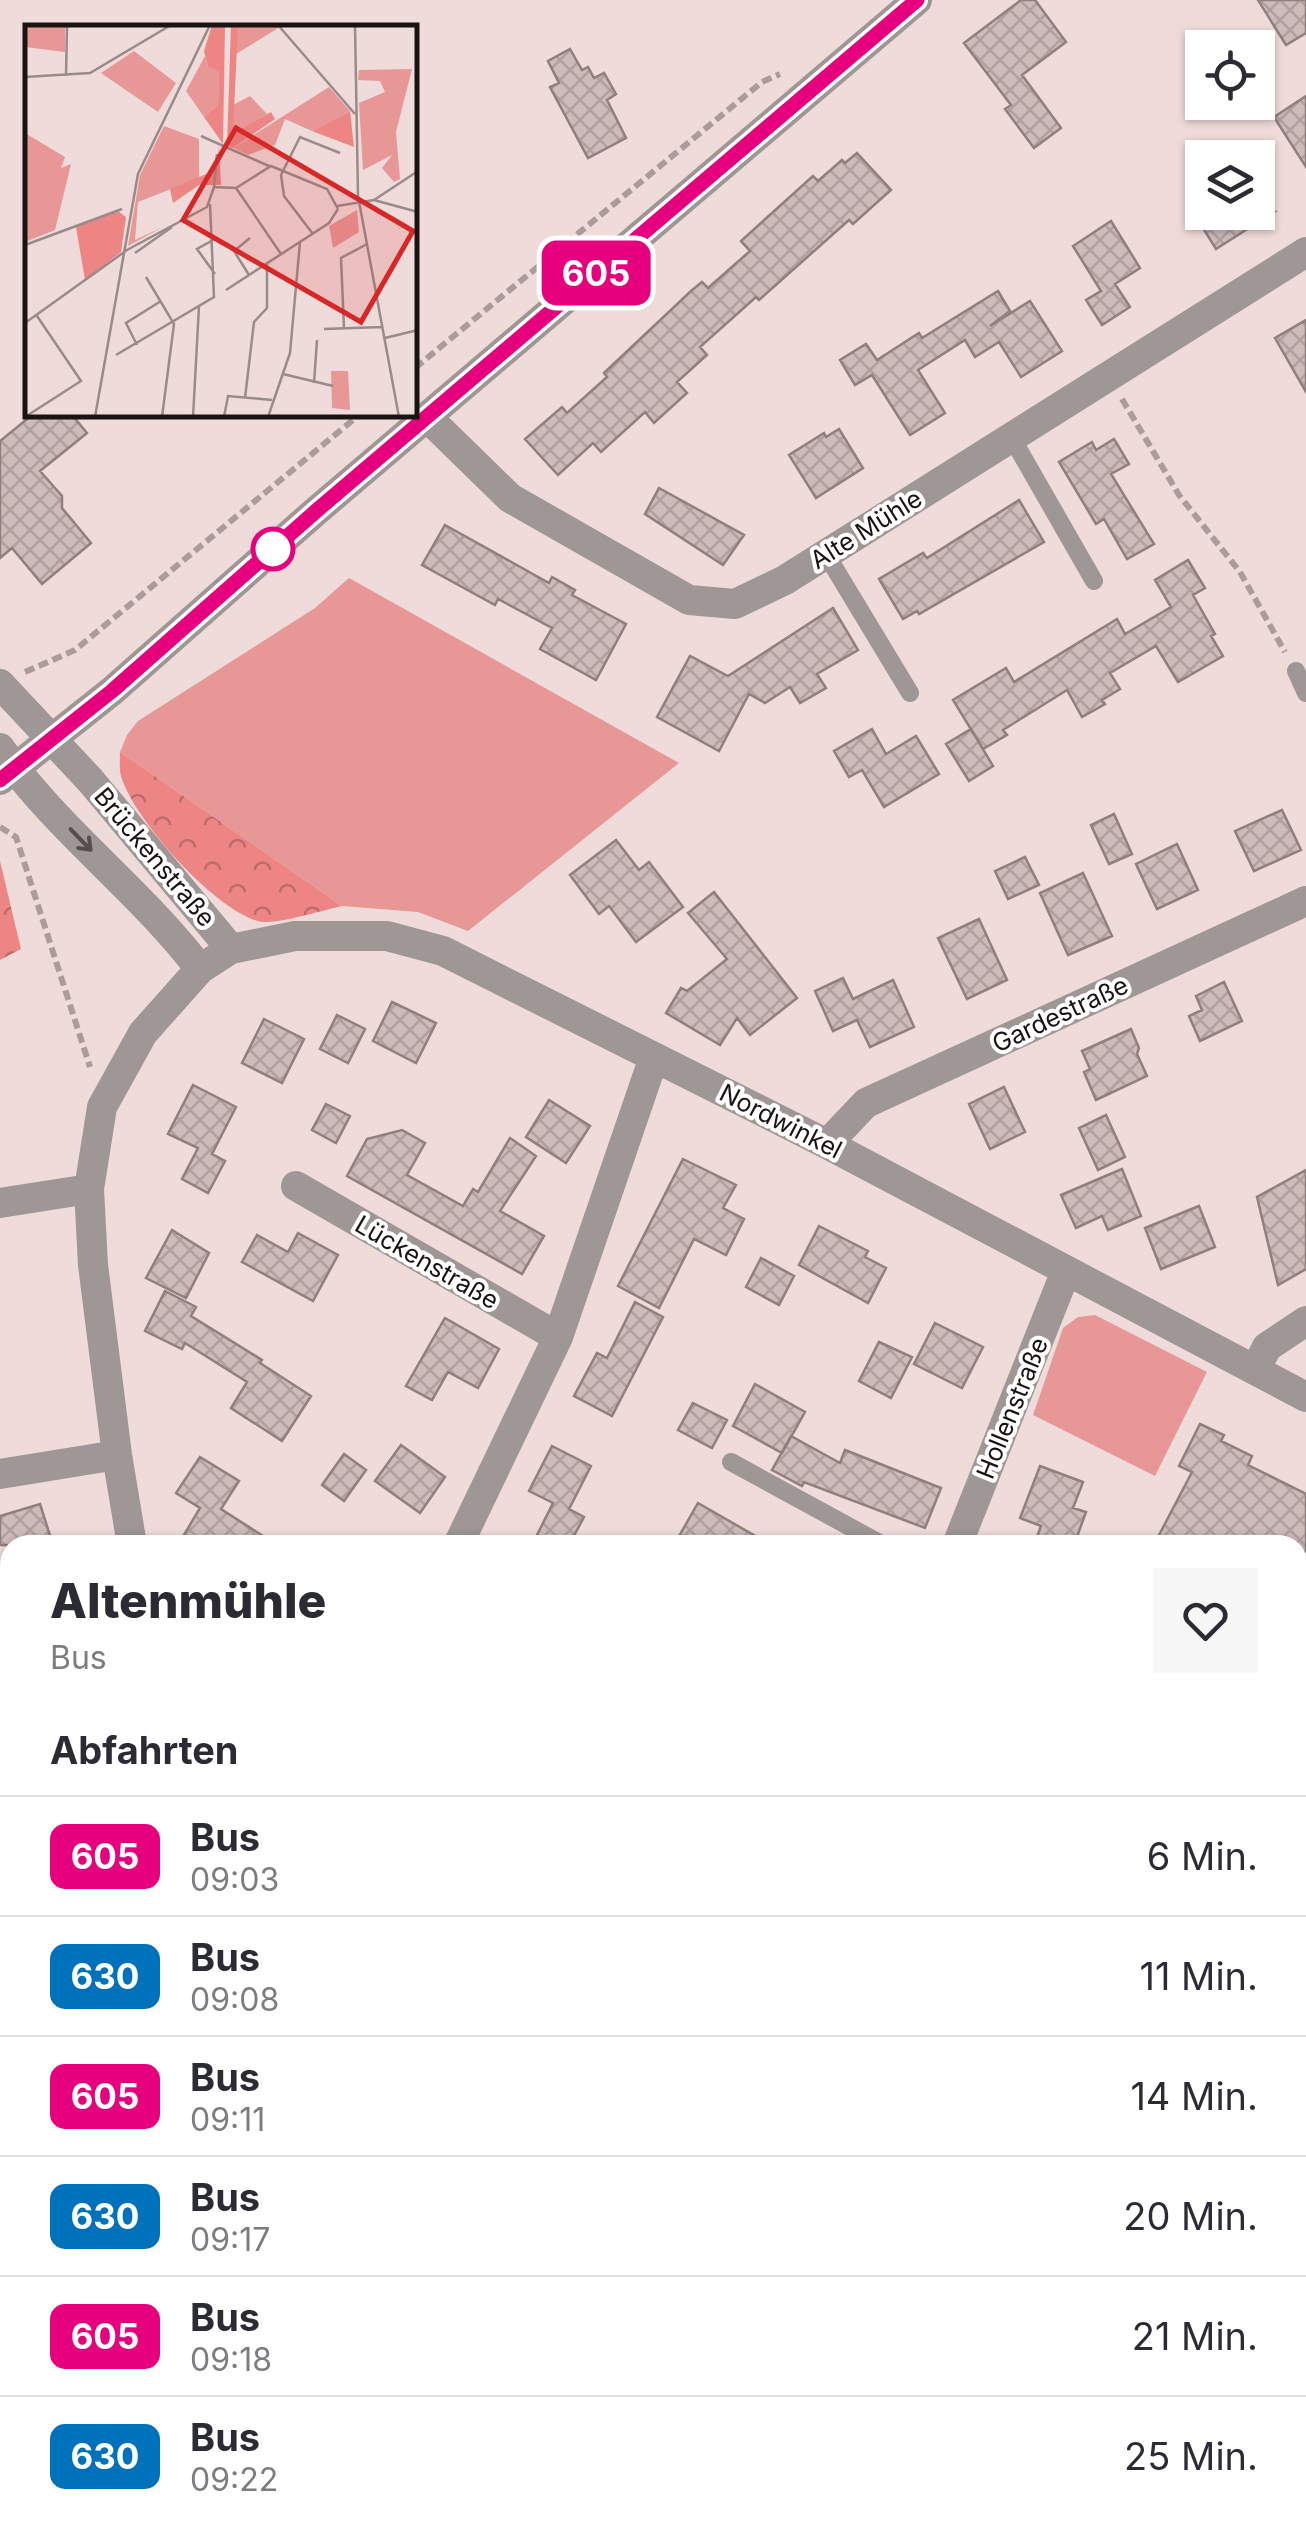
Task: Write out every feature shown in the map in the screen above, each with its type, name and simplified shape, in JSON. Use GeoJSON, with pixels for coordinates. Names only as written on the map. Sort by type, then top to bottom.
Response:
{"type":"FeatureCollection","features":[{"type":"Feature","properties":{"kind":"street"},"geometry":{"type":"LineString","coordinates":[[5,766],[53,738],[917,0]]}},
{"type":"Feature","properties":{"kind":"street","name":"Alte Mühle"},"geometry":{"type":"LineString","coordinates":[[428,417],[510,498],[689,600],[735,604],[784,580],[1306,252]]}},
{"type":"Feature","properties":{"kind":"street","name":"Brückenstraße"},"geometry":{"type":"LineString","coordinates":[[2,686],[53,738],[232,949],[200,969],[143,1033],[102,1107],[89,1189],[94,1265],[130,1535]]}},
{"type":"Feature","properties":{"kind":"street","name":"Brückenstraße"},"geometry":{"type":"LineString","coordinates":[[5,766],[173,934],[200,969]]}},
{"type":"Feature","properties":{"kind":"street","name":"Gardestraße"},"geometry":{"type":"LineString","coordinates":[[827,1144],[866,1103],[1306,900]]}},
{"type":"Feature","properties":{"kind":"street","name":"Nordwinkel"},"geometry":{"type":"LineString","coordinates":[[232,949],[295,936],[387,936],[443,950],[827,1144],[1306,1396]]}},
{"type":"Feature","properties":{"kind":"street"},"geometry":{"type":"LineString","coordinates":[[463,1535],[558,1337],[654,1057]]}},
{"type":"Feature","properties":{"kind":"street","name":"Lückenstraße"},"geometry":{"type":"LineString","coordinates":[[296,1186],[558,1337]]}},
{"type":"Feature","properties":{"kind":"street"},"geometry":{"type":"LineString","coordinates":[[0,1203],[89,1189]]}},
{"type":"Feature","properties":{"kind":"street","name":"Hollenstraße"},"geometry":{"type":"LineString","coordinates":[[961,1535],[1066,1271]]}},
{"type":"Feature","properties":{"kind":"street"},"geometry":{"type":"LineString","coordinates":[[1255,1370],[1266,1347],[1306,1321]]}},
{"type":"Feature","properties":{"kind":"street"},"geometry":{"type":"LineString","coordinates":[[0,1474],[117,1455]]}},
{"type":"Feature","properties":{"kind":"lane"},"geometry":{"type":"LineString","coordinates":[[1012,438],[1094,581]]}},
{"type":"Feature","properties":{"kind":"lane"},"geometry":{"type":"LineString","coordinates":[[826,554],[910,693]]}},
{"type":"Feature","properties":{"kind":"lane"},"geometry":{"type":"LineString","coordinates":[[1296,671],[1306,693]]}},
{"type":"Feature","properties":{"kind":"lane"},"geometry":{"type":"LineString","coordinates":[[731,1462],[865,1535]]}},
{"type":"Feature","properties":{"kind":"path"},"geometry":{"type":"LineString","coordinates":[[418,366],[762,82],[791,69]]}},
{"type":"Feature","properties":{"kind":"path"},"geometry":{"type":"LineString","coordinates":[[1109,377],[1178,495],[1240,572],[1296,671]]}},
{"type":"Feature","properties":{"kind":"path"},"geometry":{"type":"LineString","coordinates":[[2,686],[30,668],[75,650],[355,418]]}},
{"type":"Feature","properties":{"kind":"path"},"geometry":{"type":"LineString","coordinates":[[0,827],[16,837],[102,1107]]}},
{"type":"Feature","properties":{"kind":"shaded area"},"geometry":{"type":"Polygon","coordinates":[[[349,578],[679,763],[468,931],[418,912],[342,906],[120,752],[138,721],[315,608],[349,578]]]}},
{"type":"Feature","properties":{"kind":"shaded area"},"geometry":{"type":"Polygon","coordinates":[[[1095,1315],[1207,1372],[1155,1476],[1033,1415],[1063,1328],[1078,1317],[1095,1315]]]}},
{"type":"Feature","properties":{"kind":"green space"},"geometry":{"type":"Polygon","coordinates":[[[120,752],[342,906],[265,922],[240,913],[199,881],[158,838],[121,776],[120,752]]]}},
{"type":"Feature","properties":{"kind":"green space"},"geometry":{"type":"Polygon","coordinates":[[[0,861],[21,949],[0,960],[0,861]]]}},
{"type":"Feature","properties":{"kind":"building"},"geometry":{"type":"Polygon","coordinates":[[[1021,0],[1035,0],[1066,42],[1022,75],[1061,128],[1034,148],[1005,109],[1011,105],[964,43],[1021,0]]]}},
{"type":"Feature","properties":{"kind":"building"},"geometry":{"type":"Polygon","coordinates":[[[1258,0],[1306,0],[1306,33],[1286,45],[1258,0]]]}},
{"type":"Feature","properties":{"kind":"building"},"geometry":{"type":"Polygon","coordinates":[[[570,49],[582,70],[588,67],[594,78],[604,73],[616,94],[607,100],[626,138],[588,158],[550,87],[559,83],[548,61],[570,49]]]}},
{"type":"Feature","properties":{"kind":"building"},"geometry":{"type":"Polygon","coordinates":[[[1306,96],[1306,167],[1275,119],[1306,96]]]}},
{"type":"Feature","properties":{"kind":"building"},"geometry":{"type":"Polygon","coordinates":[[[857,153],[891,190],[853,224],[849,220],[700,347],[707,355],[677,382],[687,393],[654,423],[645,412],[601,452],[593,443],[558,475],[525,439],[562,407],[567,413],[691,291],[702,282],[708,288],[750,251],[741,241],[813,176],[818,181],[842,160],[845,163],[857,153]]]}},
{"type":"Feature","properties":{"kind":"building"},"geometry":{"type":"Polygon","coordinates":[[[1111,221],[1140,268],[1115,284],[1130,307],[1102,325],[1086,300],[1101,291],[1073,246],[1111,221]]]}},
{"type":"Feature","properties":{"kind":"building"},"geometry":{"type":"Polygon","coordinates":[[[1204,230],[1246,230],[1216,249],[1204,230]]]}},
{"type":"Feature","properties":{"kind":"building"},"geometry":{"type":"Polygon","coordinates":[[[998,291],[1010,311],[990,326],[1030,301],[1062,351],[1021,377],[999,342],[975,357],[965,340],[918,370],[945,413],[910,435],[872,375],[855,385],[840,360],[866,344],[877,360],[919,333],[922,338],[998,291]]]}},
{"type":"Feature","properties":{"kind":"building"},"geometry":{"type":"Polygon","coordinates":[[[1306,320],[1306,392],[1275,338],[1306,320]]]}},
{"type":"Feature","properties":{"kind":"building"},"geometry":{"type":"Polygon","coordinates":[[[28,418],[74,418],[87,433],[40,471],[62,496],[62,508],[91,543],[42,584],[12,548],[0,558],[0,441],[28,418]]]}},
{"type":"Feature","properties":{"kind":"building"},"geometry":{"type":"Polygon","coordinates":[[[839,429],[863,468],[816,498],[789,455],[824,433],[826,437],[839,429]]]}},
{"type":"Feature","properties":{"kind":"building"},"geometry":{"type":"Polygon","coordinates":[[[1114,439],[1129,464],[1111,474],[1154,544],[1127,559],[1104,519],[1096,524],[1059,462],[1092,442],[1096,450],[1114,439]]]}},
{"type":"Feature","properties":{"kind":"building"},"geometry":{"type":"Polygon","coordinates":[[[659,488],[744,535],[723,565],[645,514],[659,488]]]}},
{"type":"Feature","properties":{"kind":"building"},"geometry":{"type":"Polygon","coordinates":[[[1019,500],[1044,542],[919,614],[917,611],[903,619],[879,579],[923,553],[927,558],[1019,500]]]}},
{"type":"Feature","properties":{"kind":"building"},"geometry":{"type":"Polygon","coordinates":[[[445,525],[549,583],[552,577],[575,590],[572,595],[626,624],[596,680],[540,649],[552,628],[498,599],[495,605],[422,565],[445,525]]]}},
{"type":"Feature","properties":{"kind":"building"},"geometry":{"type":"Polygon","coordinates":[[[1188,560],[1205,588],[1193,595],[1223,656],[1178,682],[1156,646],[1110,673],[1120,689],[1102,700],[1105,704],[1082,717],[1067,690],[1003,730],[1007,735],[983,749],[953,700],[1006,668],[1014,682],[1117,619],[1125,634],[1171,607],[1155,580],[1188,560]]]}},
{"type":"Feature","properties":{"kind":"building"},"geometry":{"type":"Polygon","coordinates":[[[833,608],[858,650],[817,674],[826,688],[800,703],[790,687],[765,703],[749,694],[719,751],[657,717],[690,656],[728,676],[833,608]]]}},
{"type":"Feature","properties":{"kind":"building"},"geometry":{"type":"Polygon","coordinates":[[[872,729],[886,754],[916,736],[939,774],[884,807],[862,770],[849,777],[834,751],[872,729]]]}},
{"type":"Feature","properties":{"kind":"building"},"geometry":{"type":"Polygon","coordinates":[[[971,729],[993,766],[969,781],[946,744],[971,729]]]}},
{"type":"Feature","properties":{"kind":"building"},"geometry":{"type":"Polygon","coordinates":[[[1282,810],[1301,850],[1254,871],[1235,831],[1282,810]]]}},
{"type":"Feature","properties":{"kind":"building"},"geometry":{"type":"Polygon","coordinates":[[[1114,814],[1132,854],[1109,864],[1091,825],[1114,814]]]}},
{"type":"Feature","properties":{"kind":"building"},"geometry":{"type":"Polygon","coordinates":[[[616,840],[639,870],[649,862],[683,907],[636,942],[609,906],[599,914],[570,875],[616,840]]]}},
{"type":"Feature","properties":{"kind":"building"},"geometry":{"type":"Polygon","coordinates":[[[1177,844],[1198,890],[1157,909],[1136,864],[1177,844]]]}},
{"type":"Feature","properties":{"kind":"building"},"geometry":{"type":"Polygon","coordinates":[[[1025,857],[1039,885],[1008,899],[995,871],[1025,857]]]}},
{"type":"Feature","properties":{"kind":"building"},"geometry":{"type":"Polygon","coordinates":[[[1083,873],[1112,936],[1068,955],[1040,893],[1083,873]]]}},
{"type":"Feature","properties":{"kind":"building"},"geometry":{"type":"Polygon","coordinates":[[[714,892],[797,998],[750,1035],[737,1018],[720,1045],[666,1013],[681,988],[687,991],[727,959],[688,913],[714,892]]]}},
{"type":"Feature","properties":{"kind":"building"},"geometry":{"type":"Polygon","coordinates":[[[979,919],[1007,980],[967,999],[938,938],[979,919]]]}},
{"type":"Feature","properties":{"kind":"building"},"geometry":{"type":"Polygon","coordinates":[[[843,978],[853,999],[893,980],[914,1027],[870,1047],[857,1020],[833,1031],[815,991],[843,978]]]}},
{"type":"Feature","properties":{"kind":"building"},"geometry":{"type":"Polygon","coordinates":[[[1224,982],[1242,1021],[1200,1041],[1189,1016],[1202,1010],[1196,996],[1224,982]]]}},
{"type":"Feature","properties":{"kind":"building"},"geometry":{"type":"Polygon","coordinates":[[[392,1002],[436,1023],[416,1063],[373,1041],[392,1002]]]}},
{"type":"Feature","properties":{"kind":"building"},"geometry":{"type":"Polygon","coordinates":[[[337,1015],[365,1029],[348,1063],[320,1049],[337,1015]]]}},
{"type":"Feature","properties":{"kind":"building"},"geometry":{"type":"Polygon","coordinates":[[[264,1019],[304,1039],[282,1083],[242,1063],[264,1019]]]}},
{"type":"Feature","properties":{"kind":"building"},"geometry":{"type":"Polygon","coordinates":[[[1131,1029],[1147,1076],[1096,1100],[1084,1072],[1090,1069],[1082,1051],[1131,1029]]]}},
{"type":"Feature","properties":{"kind":"building"},"geometry":{"type":"Polygon","coordinates":[[[193,1085],[236,1107],[212,1154],[225,1161],[208,1193],[182,1179],[198,1148],[168,1134],[193,1085]]]}},
{"type":"Feature","properties":{"kind":"building"},"geometry":{"type":"Polygon","coordinates":[[[1004,1087],[1025,1132],[990,1149],[969,1104],[1004,1087]]]}},
{"type":"Feature","properties":{"kind":"building"},"geometry":{"type":"Polygon","coordinates":[[[549,1100],[590,1126],[566,1163],[526,1137],[549,1100]]]}},
{"type":"Feature","properties":{"kind":"building"},"geometry":{"type":"Polygon","coordinates":[[[326,1104],[350,1116],[336,1143],[312,1130],[326,1104]]]}},
{"type":"Feature","properties":{"kind":"building"},"geometry":{"type":"Polygon","coordinates":[[[1106,1115],[1125,1157],[1098,1170],[1079,1128],[1106,1115]]]}},
{"type":"Feature","properties":{"kind":"building"},"geometry":{"type":"Polygon","coordinates":[[[402,1130],[425,1143],[407,1175],[463,1206],[473,1189],[478,1192],[510,1138],[536,1156],[500,1211],[544,1236],[522,1274],[347,1176],[367,1139],[402,1130]]]}},
{"type":"Feature","properties":{"kind":"building"},"geometry":{"type":"Polygon","coordinates":[[[683,1159],[736,1185],[723,1208],[744,1219],[726,1255],[694,1239],[659,1308],[618,1286],[683,1159]]]}},
{"type":"Feature","properties":{"kind":"building"},"geometry":{"type":"Polygon","coordinates":[[[1122,1169],[1141,1216],[1108,1230],[1102,1216],[1076,1228],[1061,1195],[1122,1169]]]}},
{"type":"Feature","properties":{"kind":"building"},"geometry":{"type":"Polygon","coordinates":[[[1306,1170],[1306,1269],[1278,1285],[1257,1197],[1306,1170]]]}},
{"type":"Feature","properties":{"kind":"building"},"geometry":{"type":"Polygon","coordinates":[[[1199,1206],[1215,1247],[1161,1269],[1145,1228],[1199,1206]]]}},
{"type":"Feature","properties":{"kind":"building"},"geometry":{"type":"Polygon","coordinates":[[[819,1226],[868,1251],[865,1257],[886,1268],[868,1303],[799,1265],[819,1226]]]}},
{"type":"Feature","properties":{"kind":"building"},"geometry":{"type":"Polygon","coordinates":[[[172,1230],[209,1253],[186,1298],[146,1278],[172,1230]]]}},
{"type":"Feature","properties":{"kind":"building"},"geometry":{"type":"Polygon","coordinates":[[[298,1233],[338,1255],[313,1301],[242,1262],[257,1235],[288,1252],[298,1233]]]}},
{"type":"Feature","properties":{"kind":"building"},"geometry":{"type":"Polygon","coordinates":[[[761,1258],[794,1276],[779,1305],[746,1287],[761,1258]]]}},
{"type":"Feature","properties":{"kind":"building"},"geometry":{"type":"Polygon","coordinates":[[[165,1291],[196,1307],[191,1316],[311,1396],[282,1441],[231,1408],[247,1382],[185,1343],[182,1349],[145,1331],[165,1291]]]}},
{"type":"Feature","properties":{"kind":"building"},"geometry":{"type":"Polygon","coordinates":[[[635,1302],[663,1317],[612,1416],[574,1396],[597,1353],[607,1358],[635,1302]]]}},
{"type":"Feature","properties":{"kind":"building"},"geometry":{"type":"Polygon","coordinates":[[[445,1318],[499,1349],[478,1388],[448,1372],[432,1400],[406,1386],[445,1318]]]}},
{"type":"Feature","properties":{"kind":"building"},"geometry":{"type":"Polygon","coordinates":[[[935,1323],[983,1347],[962,1388],[914,1364],[935,1323]]]}},
{"type":"Feature","properties":{"kind":"building"},"geometry":{"type":"Polygon","coordinates":[[[879,1342],[912,1357],[891,1398],[859,1381],[879,1342]]]}},
{"type":"Feature","properties":{"kind":"building"},"geometry":{"type":"Polygon","coordinates":[[[755,1384],[805,1412],[782,1453],[733,1426],[755,1384]]]}},
{"type":"Feature","properties":{"kind":"building"},"geometry":{"type":"Polygon","coordinates":[[[693,1403],[727,1420],[712,1448],[678,1430],[693,1403]]]}},
{"type":"Feature","properties":{"kind":"building"},"geometry":{"type":"Polygon","coordinates":[[[1200,1424],[1224,1435],[1221,1441],[1252,1456],[1248,1465],[1306,1494],[1306,1535],[1159,1535],[1192,1472],[1179,1466],[1200,1424]]]}},
{"type":"Feature","properties":{"kind":"building"},"geometry":{"type":"Polygon","coordinates":[[[791,1436],[840,1463],[845,1450],[941,1488],[925,1528],[804,1482],[802,1486],[772,1470],[791,1436]]]}},
{"type":"Feature","properties":{"kind":"building"},"geometry":{"type":"Polygon","coordinates":[[[401,1445],[445,1477],[420,1513],[375,1481],[401,1445]]]}},
{"type":"Feature","properties":{"kind":"building"},"geometry":{"type":"Polygon","coordinates":[[[552,1446],[591,1466],[569,1509],[584,1517],[574,1535],[537,1535],[553,1503],[529,1491],[552,1446]]]}},
{"type":"Feature","properties":{"kind":"building"},"geometry":{"type":"Polygon","coordinates":[[[344,1454],[366,1470],[344,1501],[322,1485],[344,1454]]]}},
{"type":"Feature","properties":{"kind":"building"},"geometry":{"type":"Polygon","coordinates":[[[200,1457],[239,1481],[221,1509],[261,1535],[184,1535],[200,1508],[176,1493],[200,1457]]]}},
{"type":"Feature","properties":{"kind":"building"},"geometry":{"type":"Polygon","coordinates":[[[1040,1466],[1083,1482],[1073,1508],[1086,1512],[1078,1535],[1038,1535],[1041,1526],[1020,1518],[1040,1466]]]}},
{"type":"Feature","properties":{"kind":"building"},"geometry":{"type":"Polygon","coordinates":[[[698,1503],[754,1535],[680,1535],[698,1503]]]}},
{"type":"Feature","properties":{"kind":"building"},"geometry":{"type":"Polygon","coordinates":[[[40,1504],[50,1535],[0,1535],[0,1516],[40,1504]]]}},
{"type":"Feature","properties":{"kind":"bus line","name":"605"},"geometry":{"type":"LineString","coordinates":[[0,780],[112,691],[315,512],[917,0]]}}]}
